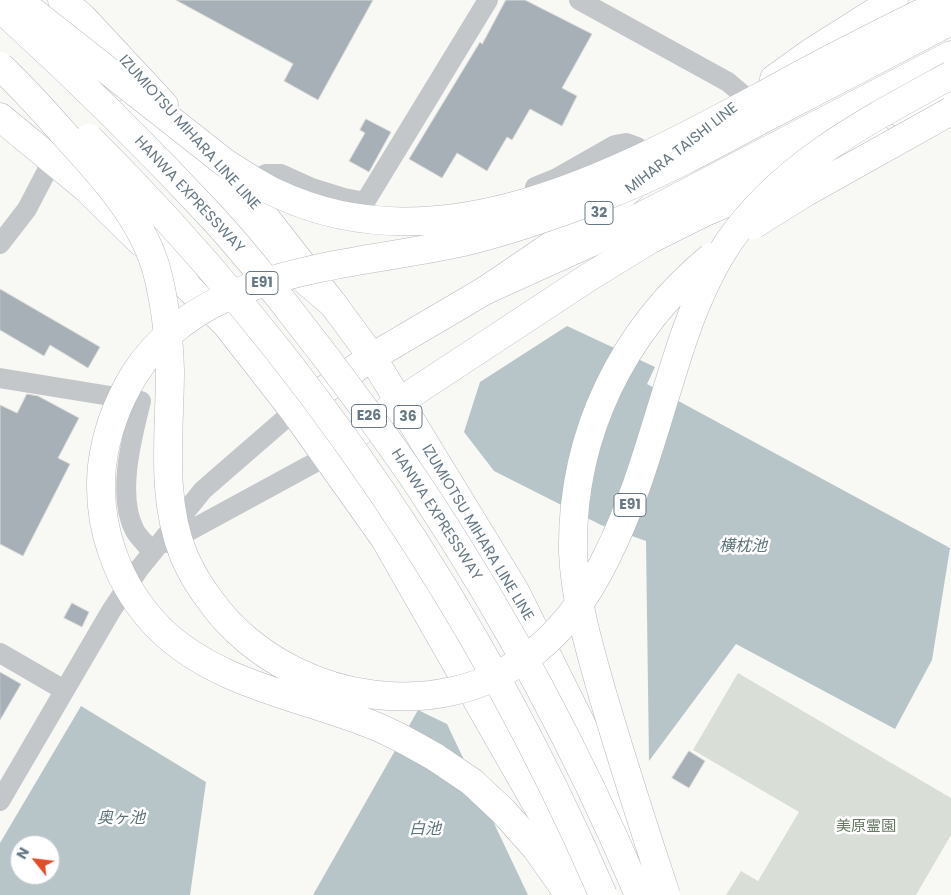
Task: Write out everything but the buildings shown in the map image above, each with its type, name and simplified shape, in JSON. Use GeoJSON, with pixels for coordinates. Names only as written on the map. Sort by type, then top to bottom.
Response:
{"type":"FeatureCollection","features":[{"type":"Feature","properties":{"kind":"main road"},"geometry":{"type":"LineString","coordinates":[[9,0],[191,171],[273,253],[333,304]]}},
{"type":"Feature","properties":{"kind":"main road"},"geometry":{"type":"LineString","coordinates":[[18,0],[224,162],[250,179],[279,194],[331,212],[370,219],[401,221],[465,217],[496,212],[563,190],[652,154],[815,67],[948,0]]}},
{"type":"Feature","properties":{"kind":"main road","name":"IZUMIOTSU MIHARA LINE LINE"},"geometry":{"type":"LineString","coordinates":[[62,0],[84,18],[240,186],[333,304],[372,357],[515,592],[666,895]]}},
{"type":"Feature","properties":{"kind":"main road","name":"MIHARA TAISHI LINE"},"geometry":{"type":"LineString","coordinates":[[294,411],[372,357],[486,290],[602,211],[810,53],[894,0]]}},
{"type":"Feature","properties":{"kind":"main road","name":"HANWA EXPRESSWAY"},"geometry":{"type":"LineString","coordinates":[[0,8],[58,60],[138,139],[214,220],[292,313],[425,494],[488,595],[582,770],[639,895]]}},
{"type":"Feature","properties":{"kind":"main road","name":"E91"},"geometry":{"type":"LineString","coordinates":[[569,895],[536,848],[503,812],[472,782],[435,757],[367,722],[247,682],[211,666],[184,649],[159,628],[139,603],[122,576],[109,546],[101,513],[101,479],[104,448],[113,416],[142,363],[161,342],[183,323],[226,297],[250,287],[288,276],[362,260],[430,249],[508,230],[610,194],[717,144],[951,21]]}},
{"type":"Feature","properties":{"kind":"main road","name":"E26"},"geometry":{"type":"LineString","coordinates":[[0,52],[37,85],[110,158],[192,245],[271,339],[334,422],[402,520],[459,611],[510,701],[604,895]]}},
{"type":"Feature","properties":{"kind":"main road"},"geometry":{"type":"LineString","coordinates":[[486,290],[592,242],[951,55]]}},
{"type":"Feature","properties":{"kind":"main road","name":"E91"},"geometry":{"type":"LineString","coordinates":[[0,66],[39,105],[110,188],[144,238],[155,263],[165,311],[169,346],[168,466],[170,494],[175,527],[185,557],[198,583],[233,627],[268,655],[298,673],[351,691],[381,696],[408,697],[444,693],[487,680],[513,667],[537,650],[571,616],[600,572],[626,516],[688,326],[713,268],[727,245],[756,207],[789,175],[837,140],[951,75]]}},
{"type":"Feature","properties":{"kind":"main road"},"geometry":{"type":"LineString","coordinates":[[0,78],[92,155],[126,192],[156,232],[188,287]]}},
{"type":"Feature","properties":{"kind":"main road"},"geometry":{"type":"LineString","coordinates":[[326,456],[399,402],[589,277],[651,239],[707,211],[808,153],[951,93]]}},
{"type":"Feature","properties":{"kind":"main road"},"geometry":{"type":"LineString","coordinates":[[666,895],[604,700],[584,626],[577,584],[573,554],[578,484],[585,450],[596,414],[611,380],[629,348],[652,316],[709,259],[748,229],[806,192],[951,111]]}},
{"type":"Feature","properties":{"kind":"main road"},"geometry":{"type":"LineString","coordinates":[[707,211],[811,170],[886,136],[951,115]]}},
{"type":"Feature","properties":{"kind":"main road"},"geometry":{"type":"LineString","coordinates":[[0,117],[86,188],[226,324],[294,411],[385,539],[450,650],[557,840],[576,895]]}},
{"type":"Feature","properties":{"kind":"street"},"geometry":{"type":"LineString","coordinates":[[365,202],[488,0]]}},
{"type":"Feature","properties":{"kind":"street"},"geometry":{"type":"LineString","coordinates":[[579,0],[728,82],[748,99]]}},
{"type":"Feature","properties":{"kind":"street"},"geometry":{"type":"LineString","coordinates":[[240,186],[266,174],[281,174],[312,188],[344,198],[393,208],[426,209],[481,204],[519,194],[557,178],[614,145],[626,143],[637,147],[655,170]]}},
{"type":"Feature","properties":{"kind":"street"},"geometry":{"type":"LineString","coordinates":[[0,244],[27,209],[52,161]]}},
{"type":"Feature","properties":{"kind":"street"},"geometry":{"type":"LineString","coordinates":[[0,378],[141,401],[130,444],[127,506],[135,531],[152,552]]}},
{"type":"Feature","properties":{"kind":"street"},"geometry":{"type":"LineString","coordinates":[[0,802],[111,611],[152,552],[203,490],[294,411]]}},
{"type":"Feature","properties":{"kind":"street"},"geometry":{"type":"LineString","coordinates":[[152,552],[326,456]]}},
{"type":"Feature","properties":{"kind":"street"},"geometry":{"type":"LineString","coordinates":[[0,653],[64,690]]}},
{"type":"Feature","properties":{"kind":"green space","name":"美原霊園"},"geometry":{"type":"Polygon","coordinates":[[[738,673],[951,798],[951,835],[916,895],[726,895],[741,871],[758,881],[799,812],[693,750],[738,673]]]}},
{"type":"Feature","properties":{"kind":"water","name":"横枕池"},"geometry":{"type":"Polygon","coordinates":[[[567,326],[655,367],[647,384],[950,548],[932,660],[895,729],[736,644],[649,761],[646,541],[601,525],[494,471],[464,432],[480,382],[567,326]]]}},
{"type":"Feature","properties":{"kind":"water","name":"奥ヶ池"},"geometry":{"type":"Polygon","coordinates":[[[81,706],[206,782],[190,895],[0,895],[0,843],[81,706]]]}},
{"type":"Feature","properties":{"kind":"water","name":"白池"},"geometry":{"type":"Polygon","coordinates":[[[418,710],[447,724],[528,895],[313,895],[418,710]]]}}]}
